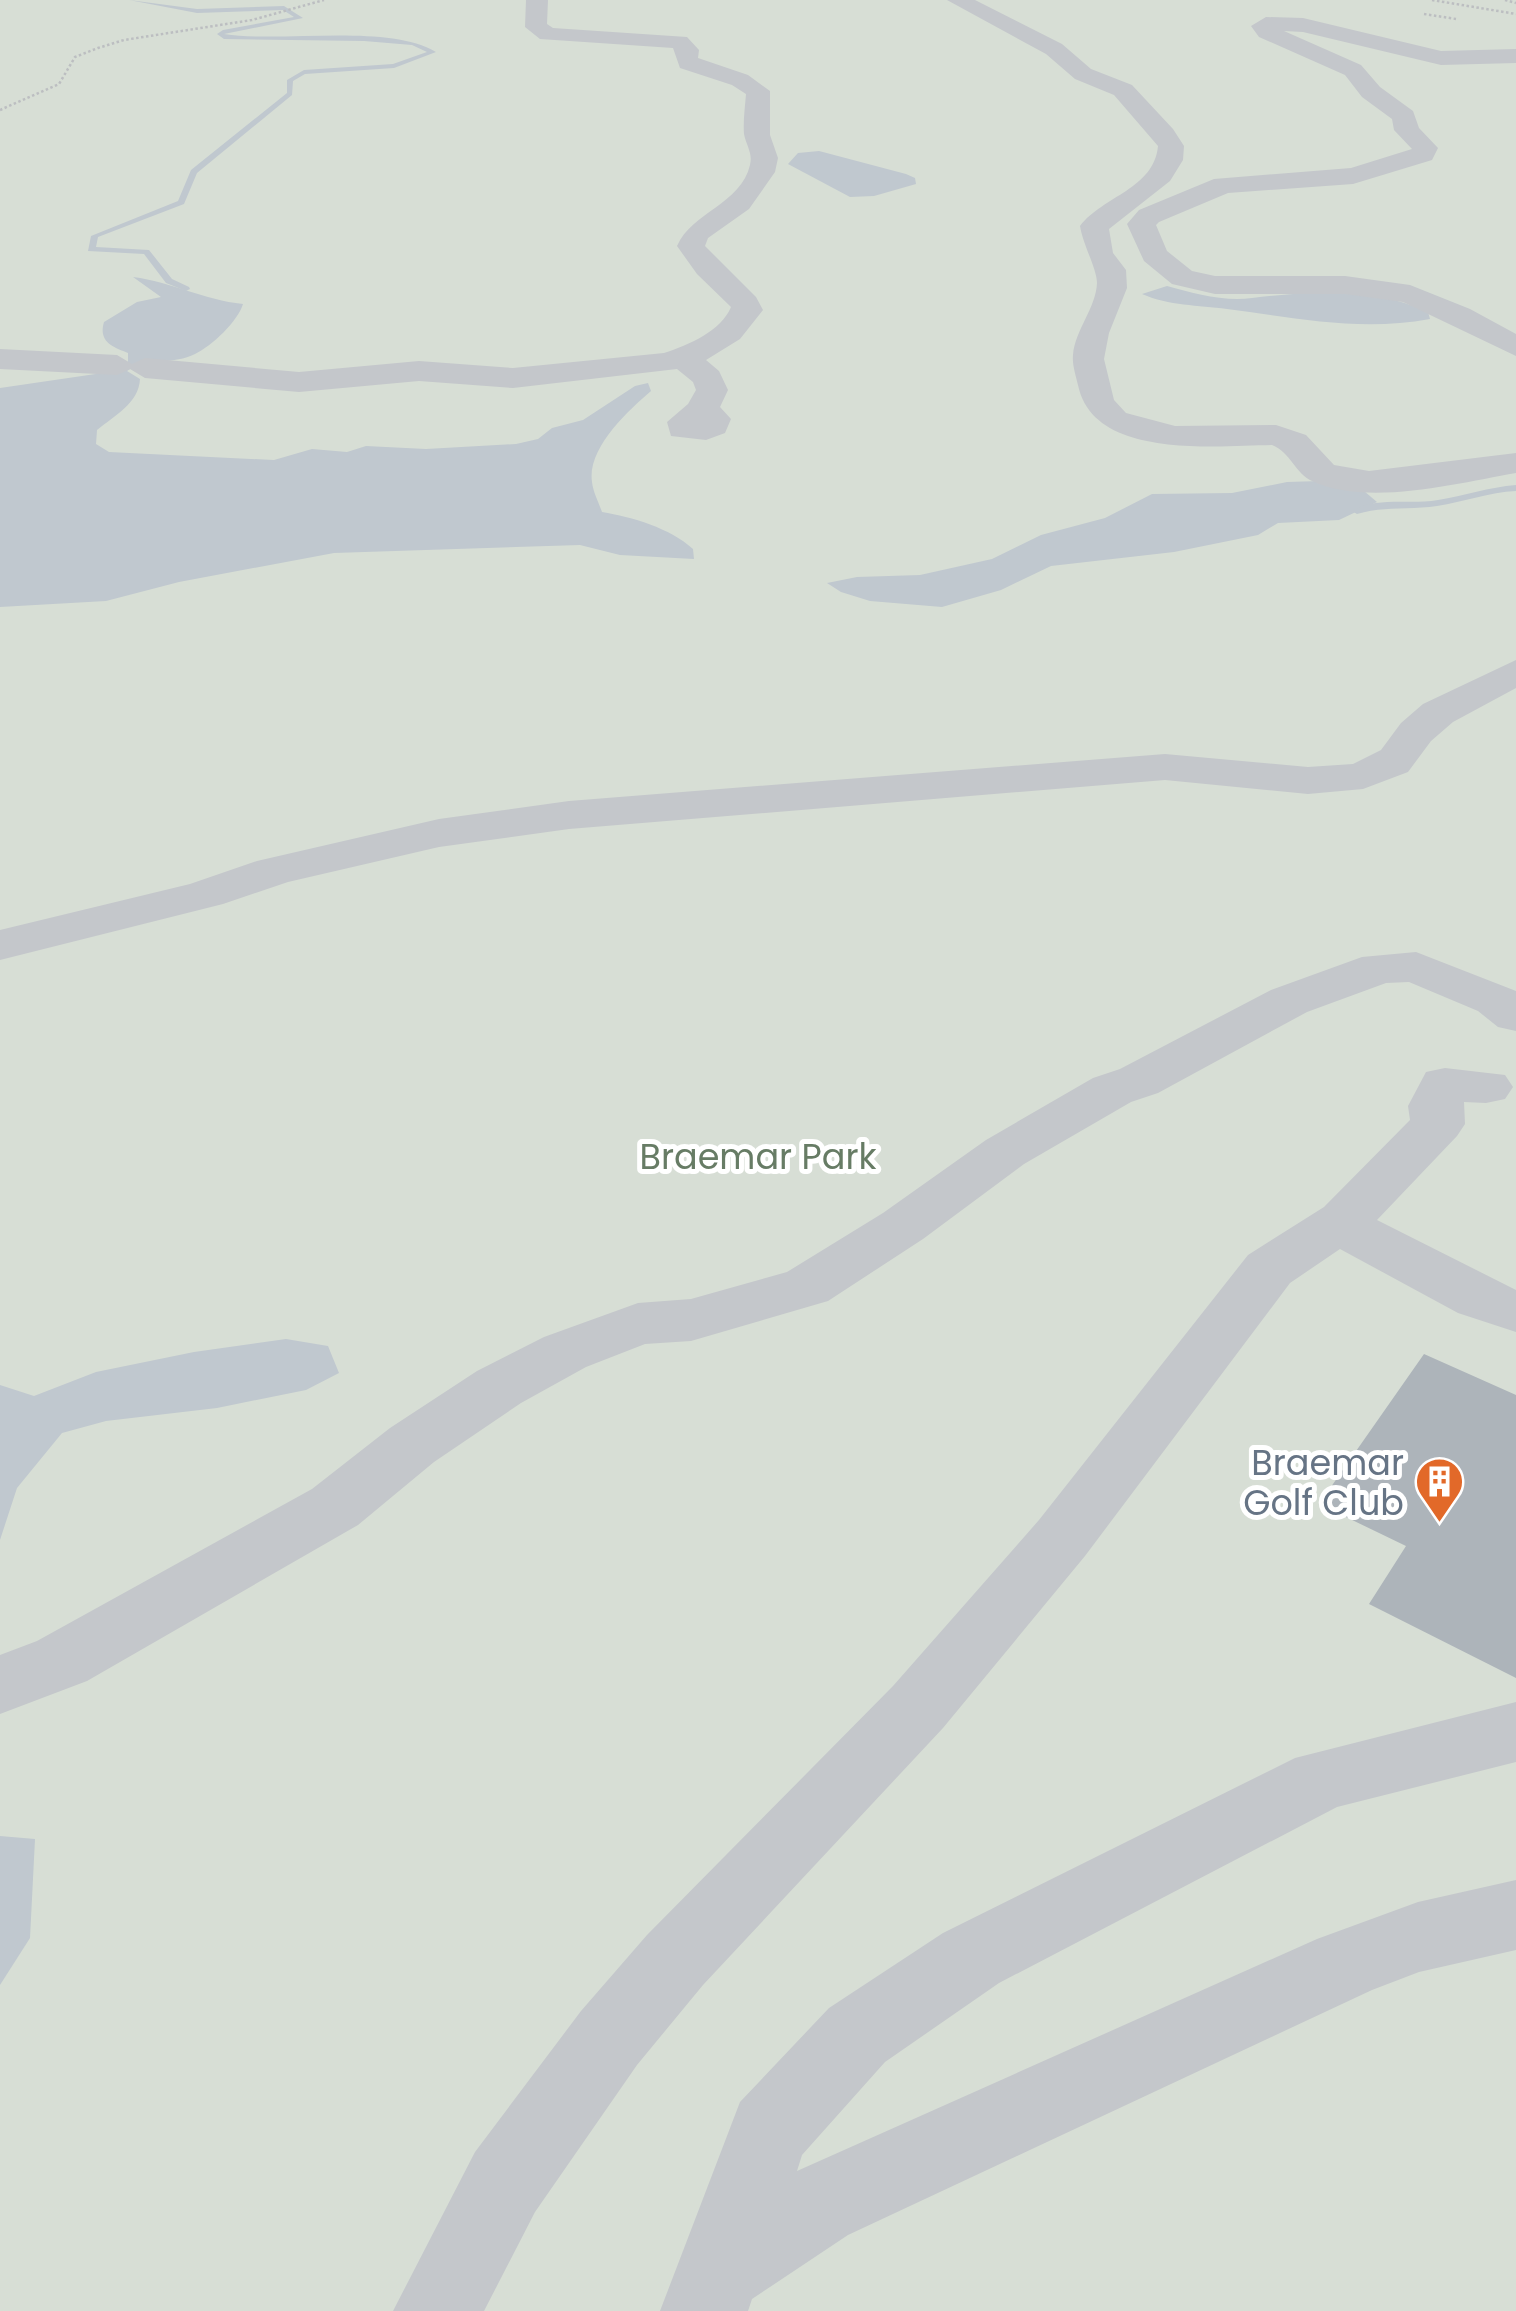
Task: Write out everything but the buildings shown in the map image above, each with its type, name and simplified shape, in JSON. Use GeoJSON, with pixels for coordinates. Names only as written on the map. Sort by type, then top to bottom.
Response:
{"type":"FeatureCollection","features":[{"type":"Feature","properties":{"kind":"lane"},"geometry":{"type":"LineString","coordinates":[[0,359],[314,382],[419,371],[512,378],[683,358],[721,338],[748,310],[692,246],[699,232],[739,203],[762,172],[765,158],[758,135],[758,91],[740,80],[688,63],[684,54],[688,50],[679,42],[548,34],[536,27],[537,0]]}},
{"type":"Feature","properties":{"kind":"lane"},"geometry":{"type":"LineString","coordinates":[[958,0],[1054,49],[1083,74],[1122,90],[1171,146],[1170,160],[1158,181],[1094,226],[1099,253],[1111,270],[1112,288],[1093,333],[1088,359],[1098,403],[1114,420],[1174,436],[1276,435],[1294,442],[1322,472],[1369,482],[1516,463]]}},
{"type":"Feature","properties":{"kind":"lane"},"geometry":{"type":"LineString","coordinates":[[1516,56],[1441,58],[1303,25],[1266,24],[1262,26],[1267,32],[1353,70],[1371,92],[1404,116],[1407,130],[1425,148],[1422,154],[1353,176],[1223,185],[1148,216],[1141,224],[1154,254],[1182,278],[1239,286],[1344,285],[1394,290],[1439,305],[1516,348]]}},
{"type":"Feature","properties":{"kind":"lane"},"geometry":{"type":"LineString","coordinates":[[683,358],[711,384],[702,410]]}},
{"type":"Feature","properties":{"kind":"lane"},"geometry":{"type":"LineString","coordinates":[[0,945],[150,909],[274,871],[370,848],[439,833],[569,816],[1165,767],[1204,766],[1288,779],[1362,776],[1389,766],[1407,750],[1416,732],[1437,716],[1516,672]]}},
{"type":"Feature","properties":{"kind":"lane"},"geometry":{"type":"LineString","coordinates":[[0,1685],[62,1660],[334,1507],[412,1445],[499,1388],[565,1352],[638,1324],[692,1320],[807,1288],[903,1226],[1004,1152],[1112,1090],[1139,1081],[1289,1001],[1380,968],[1416,967],[1496,1000],[1516,1016]]}},
{"type":"Feature","properties":{"kind":"lane"},"geometry":{"type":"LineString","coordinates":[[437,2311],[505,2182],[608,2038],[676,1960],[918,1707],[1062,1538],[1270,1270],[1338,1224],[1480,1090]]}},
{"type":"Feature","properties":{"kind":"lane"},"geometry":{"type":"LineString","coordinates":[[1338,1224],[1479,1299],[1516,1311]]}},
{"type":"Feature","properties":{"kind":"lane"},"geometry":{"type":"LineString","coordinates":[[712,2290],[769,2131],[857,2035],[971,1958],[1321,1780],[1516,1732]]}},
{"type":"Feature","properties":{"kind":"lane"},"geometry":{"type":"LineString","coordinates":[[712,2290],[818,2205],[1344,1964],[1418,1937],[1516,1916]]}},
{"type":"Feature","properties":{"kind":"path"},"geometry":{"type":"LineString","coordinates":[[0,110],[59,84],[75,56],[98,48],[268,15],[324,0]]}},
{"type":"Feature","properties":{"kind":"path"},"geometry":{"type":"LineString","coordinates":[[1432,0],[1516,14]]}},
{"type":"Feature","properties":{"kind":"path"},"geometry":{"type":"LineString","coordinates":[[1505,0],[1516,2]]}},
{"type":"Feature","properties":{"kind":"green space","name":"Braemar Park"},"geometry":{"type":"Polygon","coordinates":[[[0,0],[1516,0],[1516,2311],[0,2311],[0,0]]]}},
{"type":"Feature","properties":{"kind":"shaded area"},"geometry":{"type":"Polygon","coordinates":[[[819,151],[906,174],[915,178],[916,184],[874,196],[850,197],[788,164],[798,153],[819,151]]]}},
{"type":"Feature","properties":{"kind":"shaded area"},"geometry":{"type":"Polygon","coordinates":[[[133,277],[243,304],[230,325],[202,350],[127,371],[140,379],[139,388],[125,408],[97,430],[96,444],[109,452],[274,460],[312,449],[347,452],[366,446],[426,449],[516,444],[583,420],[635,386],[648,383],[651,391],[602,444],[592,469],[594,490],[602,512],[662,529],[693,549],[694,559],[620,555],[580,545],[334,553],[179,582],[106,601],[0,607],[0,388],[116,371],[128,362],[128,353],[105,339],[104,322],[137,302],[161,297],[133,277]]]}},
{"type":"Feature","properties":{"kind":"shaded area"},"geometry":{"type":"Polygon","coordinates":[[[1167,286],[1231,299],[1319,292],[1363,294],[1407,304],[1428,312],[1430,319],[1378,324],[1328,322],[1173,303],[1142,294],[1167,286]]]}},
{"type":"Feature","properties":{"kind":"shaded area"},"geometry":{"type":"Polygon","coordinates":[[[1320,481],[1364,491],[1377,502],[1339,520],[1278,523],[1258,535],[1174,552],[1051,566],[1001,590],[942,607],[870,601],[827,583],[857,577],[920,575],[992,559],[1041,535],[1105,518],[1152,494],[1232,493],[1287,482],[1320,481]]]}},
{"type":"Feature","properties":{"kind":"shaded area"},"geometry":{"type":"Polygon","coordinates":[[[286,1339],[328,1346],[339,1373],[306,1390],[217,1408],[106,1421],[62,1433],[17,1488],[0,1540],[0,1385],[34,1396],[96,1372],[286,1339]]]}},
{"type":"Feature","properties":{"kind":"shaded area"},"geometry":{"type":"Polygon","coordinates":[[[0,1836],[35,1839],[30,1938],[0,1985],[0,1836]]]}},
{"type":"Feature","properties":{"kind":"waterway"},"geometry":{"type":"LineString","coordinates":[[132,0],[197,11],[284,8],[300,18],[225,31],[220,34],[224,37],[364,39],[413,43],[433,52],[394,66],[304,72],[290,80],[290,94],[194,172],[181,202],[95,236],[91,249],[146,252],[169,281],[186,289]]}},
{"type":"Feature","properties":{"kind":"waterway"},"geometry":{"type":"LineString","coordinates":[[1357,511],[1382,505],[1432,504],[1516,488]]}},
{"type":"Feature","properties":{"kind":"place","name":"Braemar Golf Club"},"geometry":{"type":"Point","coordinates":[1439,1524]}}]}
